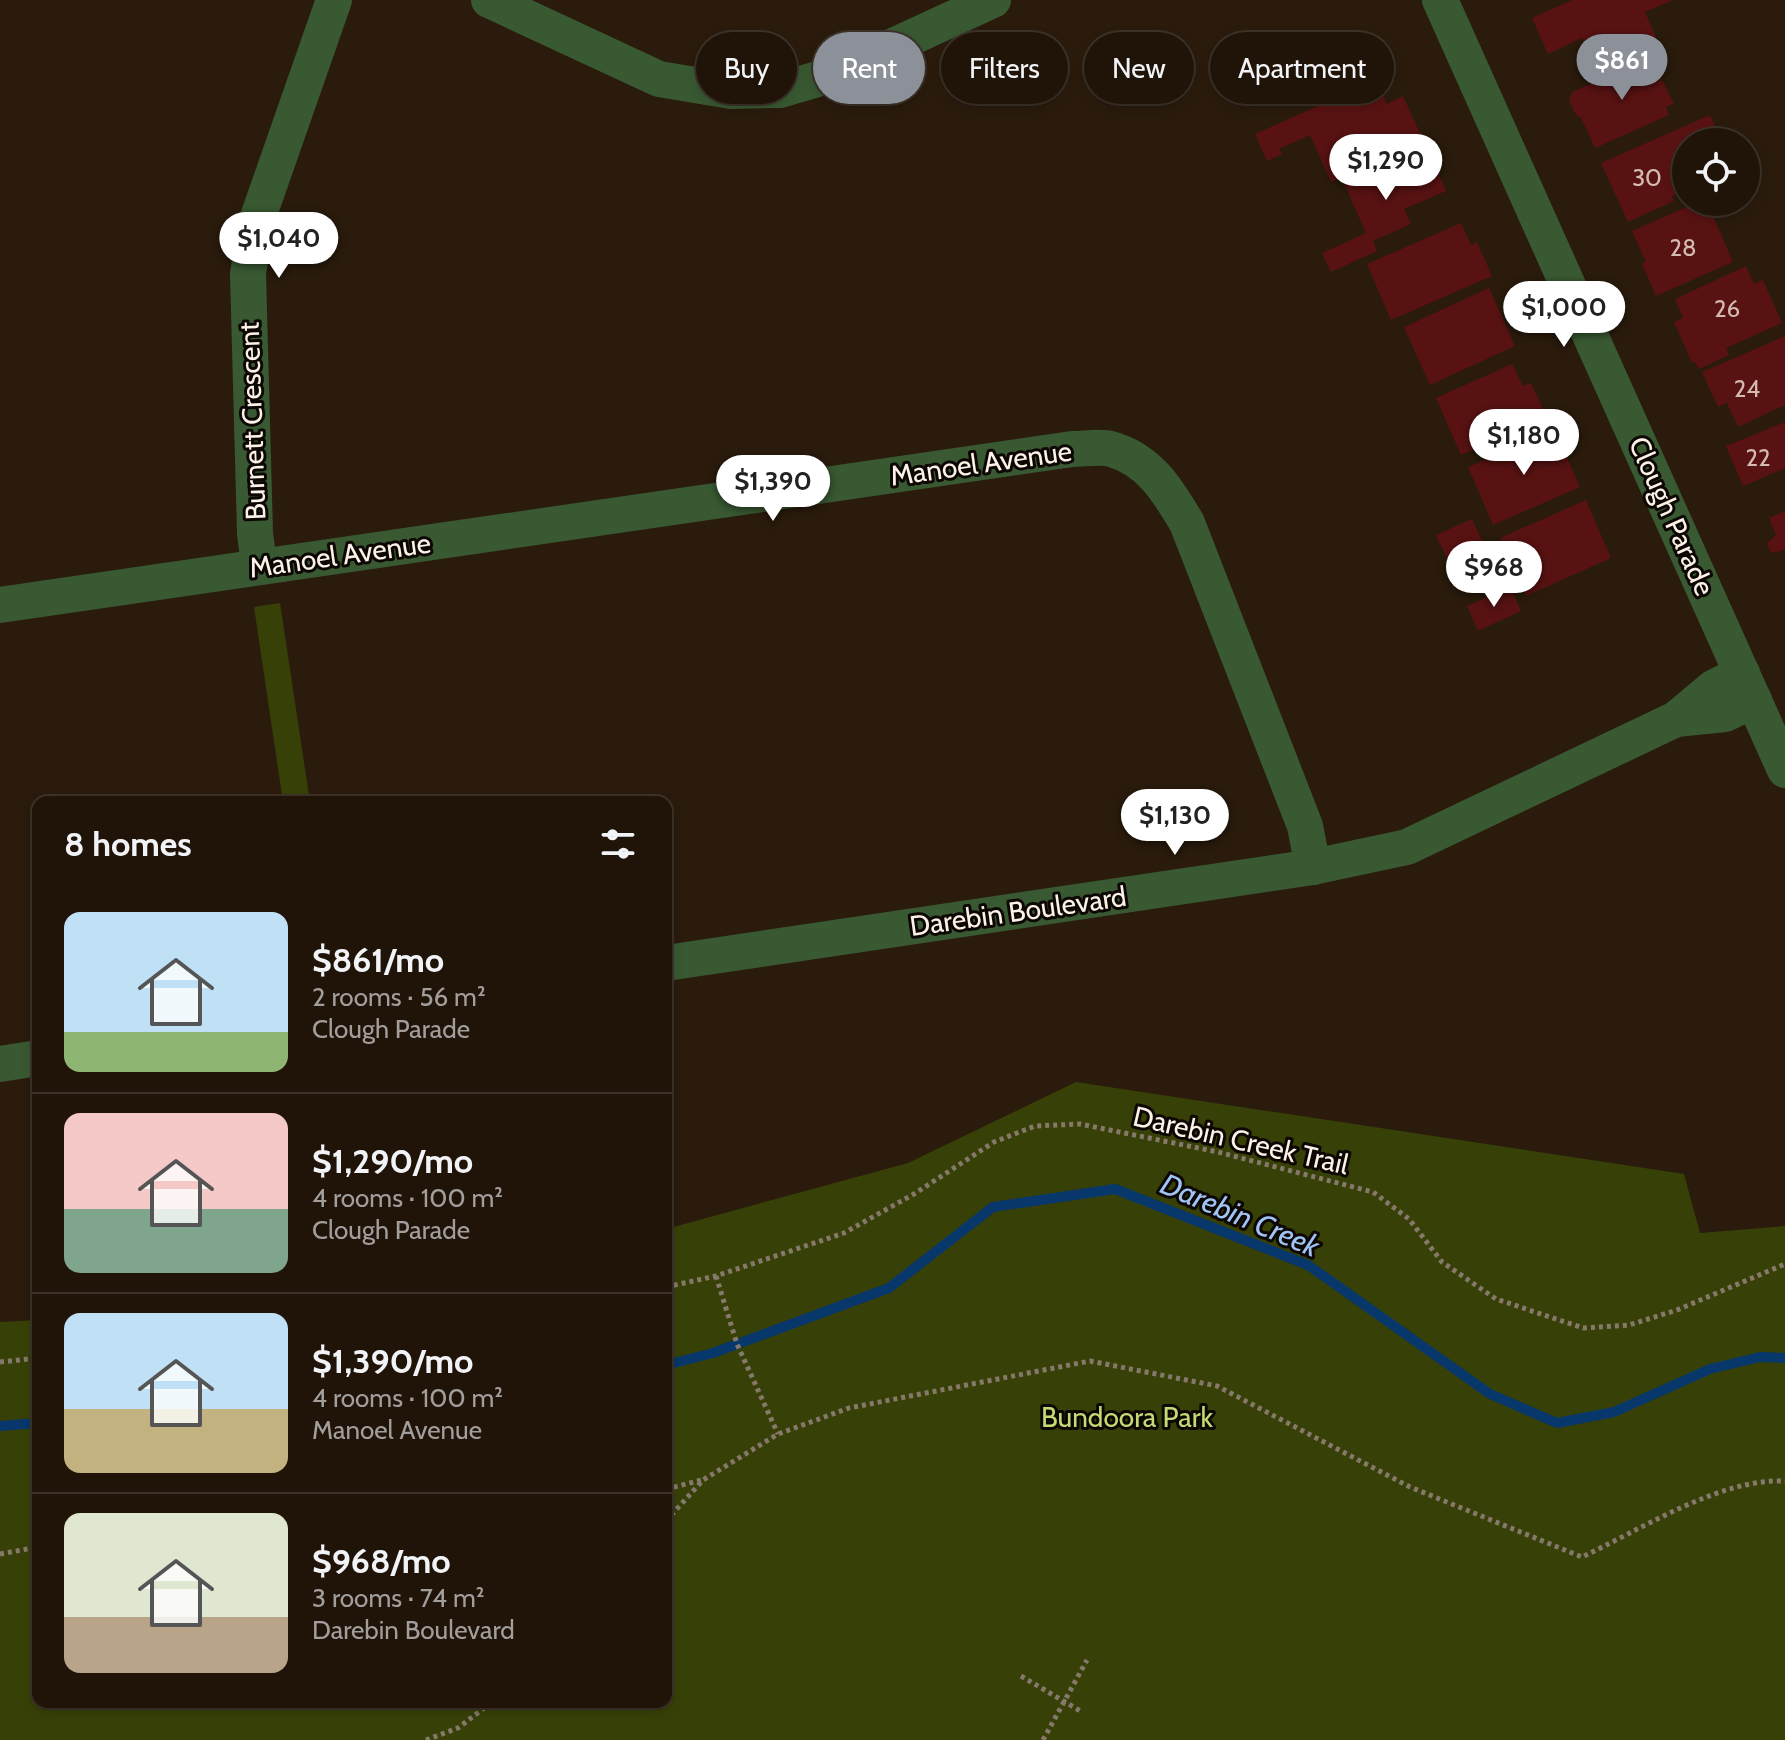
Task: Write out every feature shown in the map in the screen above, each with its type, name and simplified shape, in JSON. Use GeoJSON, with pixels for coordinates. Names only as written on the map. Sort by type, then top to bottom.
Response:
{"type":"FeatureCollection","features":[{"type":"Feature","properties":{"kind":"street","name":"Burnett Crescent"},"geometry":{"type":"LineString","coordinates":[[259,567],[255,533],[248,274],[256,223],[334,0]]}},
{"type":"Feature","properties":{"kind":"street"},"geometry":{"type":"LineString","coordinates":[[504,3],[659,79],[731,91],[780,90],[828,76],[993,0]]}},
{"type":"Feature","properties":{"kind":"street","name":"Clough Parade"},"geometry":{"type":"LineString","coordinates":[[1440,0],[1785,770]]}},
{"type":"Feature","properties":{"kind":"street","name":"Manoel Avenue"},"geometry":{"type":"LineString","coordinates":[[0,605],[1072,449],[1109,448],[1140,462],[1164,484],[1187,523],[1305,826],[1313,867]]}},
{"type":"Feature","properties":{"kind":"street","name":"Darebin Boulevard"},"geometry":{"type":"LineString","coordinates":[[672,962],[1313,867],[1407,847],[1676,719],[1713,688],[1748,687]]}},
{"type":"Feature","properties":{"kind":"street"},"geometry":{"type":"LineString","coordinates":[[0,1064],[32,1059]]}},
{"type":"Feature","properties":{"kind":"path","name":"Darebin Creek Trail"},"geometry":{"type":"LineString","coordinates":[[672,1286],[716,1276],[844,1233],[914,1194],[994,1142],[1035,1126],[1080,1124],[1218,1152],[1373,1192],[1409,1219],[1442,1262],[1496,1299],[1583,1328],[1629,1325],[1677,1310],[1785,1264]]}},
{"type":"Feature","properties":{"kind":"path"},"geometry":{"type":"LineString","coordinates":[[716,1276],[737,1344],[778,1434]]}},
{"type":"Feature","properties":{"kind":"path"},"geometry":{"type":"LineString","coordinates":[[0,1362],[32,1359]]}},
{"type":"Feature","properties":{"kind":"path"},"geometry":{"type":"LineString","coordinates":[[672,1514],[703,1480],[778,1434],[849,1408],[1090,1361],[1217,1386],[1410,1487],[1582,1557],[1715,1494],[1773,1480],[1785,1481]]}},
{"type":"Feature","properties":{"kind":"path"},"geometry":{"type":"LineString","coordinates":[[672,1488],[703,1480]]}},
{"type":"Feature","properties":{"kind":"path"},"geometry":{"type":"LineString","coordinates":[[0,1554],[32,1548]]}},
{"type":"Feature","properties":{"kind":"path"},"geometry":{"type":"LineString","coordinates":[[1043,1740],[1087,1660]]}},
{"type":"Feature","properties":{"kind":"path"},"geometry":{"type":"LineString","coordinates":[[1021,1676],[1082,1712]]}},
{"type":"Feature","properties":{"kind":"path"},"geometry":{"type":"LineString","coordinates":[[426,1740],[458,1728],[484,1708]]}},
{"type":"Feature","properties":{"kind":"green space"},"geometry":{"type":"Polygon","coordinates":[[[280,603],[309,796],[282,796],[254,607],[280,603]]]}},
{"type":"Feature","properties":{"kind":"green space","name":"Bundoora Park"},"geometry":{"type":"Polygon","coordinates":[[[1076,1082],[1684,1174],[1700,1233],[1785,1226],[1785,1740],[0,1740],[0,1322],[32,1320],[32,1708],[672,1708],[672,1227],[908,1163],[1076,1082]]]}},
{"type":"Feature","properties":{"kind":"building"},"geometry":{"type":"Polygon","coordinates":[[[1572,0],[1673,0],[1645,12],[1656,37],[1623,52],[1627,61],[1598,74],[1582,38],[1548,54],[1532,18],[1572,0]]]}},
{"type":"Feature","properties":{"kind":"building"},"geometry":{"type":"Polygon","coordinates":[[[1651,57],[1674,104],[1666,107],[1669,115],[1595,148],[1569,101],[1572,92],[1651,57]]]}},
{"type":"Feature","properties":{"kind":"building"},"geometry":{"type":"Polygon","coordinates":[[[1403,96],[1423,140],[1331,182],[1310,135],[1279,149],[1282,154],[1267,161],[1255,134],[1322,104],[1394,104],[1394,100],[1403,96]]]}},
{"type":"Feature","properties":{"kind":"building"},"geometry":{"type":"Polygon","coordinates":[[[1710,115],[1716,128],[1680,128],[1710,115]]]}},
{"type":"Feature","properties":{"kind":"building"},"geometry":{"type":"Polygon","coordinates":[[[1672,132],[1672,202],[1628,222],[1601,163],[1672,132]]]}},
{"type":"Feature","properties":{"kind":"building"},"geometry":{"type":"Polygon","coordinates":[[[1426,146],[1446,191],[1404,209],[1411,224],[1373,241],[1377,251],[1331,272],[1322,253],[1366,233],[1344,183],[1426,146]]]}},
{"type":"Feature","properties":{"kind":"building"},"geometry":{"type":"Polygon","coordinates":[[[1672,213],[1672,216],[1713,216],[1733,262],[1656,296],[1632,231],[1672,213]]]}},
{"type":"Feature","properties":{"kind":"building"},"geometry":{"type":"Polygon","coordinates":[[[1461,223],[1471,245],[1477,242],[1492,276],[1391,320],[1367,264],[1461,223]]]}},
{"type":"Feature","properties":{"kind":"building"},"geometry":{"type":"Polygon","coordinates":[[[1746,266],[1754,284],[1763,280],[1782,323],[1726,348],[1729,355],[1699,369],[1695,362],[1692,363],[1674,322],[1683,318],[1675,299],[1746,266]]]}},
{"type":"Feature","properties":{"kind":"building"},"geometry":{"type":"Polygon","coordinates":[[[1489,288],[1515,346],[1430,385],[1404,327],[1489,288]]]}},
{"type":"Feature","properties":{"kind":"building"},"geometry":{"type":"Polygon","coordinates":[[[1785,336],[1785,405],[1738,427],[1727,403],[1718,407],[1702,372],[1785,336]]]}},
{"type":"Feature","properties":{"kind":"building"},"geometry":{"type":"Polygon","coordinates":[[[1512,364],[1523,386],[1531,383],[1547,417],[1461,455],[1436,398],[1512,364]]]}},
{"type":"Feature","properties":{"kind":"building"},"geometry":{"type":"Polygon","coordinates":[[[1785,422],[1785,468],[1743,486],[1726,446],[1785,422]]]}},
{"type":"Feature","properties":{"kind":"building"},"geometry":{"type":"Polygon","coordinates":[[[1555,430],[1580,487],[1493,525],[1468,467],[1555,430]]]}},
{"type":"Feature","properties":{"kind":"building"},"geometry":{"type":"Polygon","coordinates":[[[1586,500],[1611,558],[1526,596],[1500,538],[1586,500]]]}},
{"type":"Feature","properties":{"kind":"building"},"geometry":{"type":"Polygon","coordinates":[[[1785,511],[1785,549],[1771,552],[1767,543],[1776,535],[1769,518],[1785,511]]]}},
{"type":"Feature","properties":{"kind":"building"},"geometry":{"type":"Polygon","coordinates":[[[1472,519],[1483,543],[1447,559],[1436,535],[1472,519]]]}},
{"type":"Feature","properties":{"kind":"building"},"geometry":{"type":"Polygon","coordinates":[[[1510,587],[1521,611],[1478,631],[1467,606],[1510,587]]]}},
{"type":"Feature","properties":{"kind":"waterway","name":"Darebin Creek"},"geometry":{"type":"LineString","coordinates":[[672,1363],[713,1353],[889,1288],[993,1207],[1115,1189],[1308,1265],[1490,1394],[1557,1423],[1614,1412],[1710,1369],[1760,1357],[1785,1358]]}},
{"type":"Feature","properties":{"kind":"waterway","name":"Darebin Creek"},"geometry":{"type":"LineString","coordinates":[[0,1426],[32,1423]]}}]}
